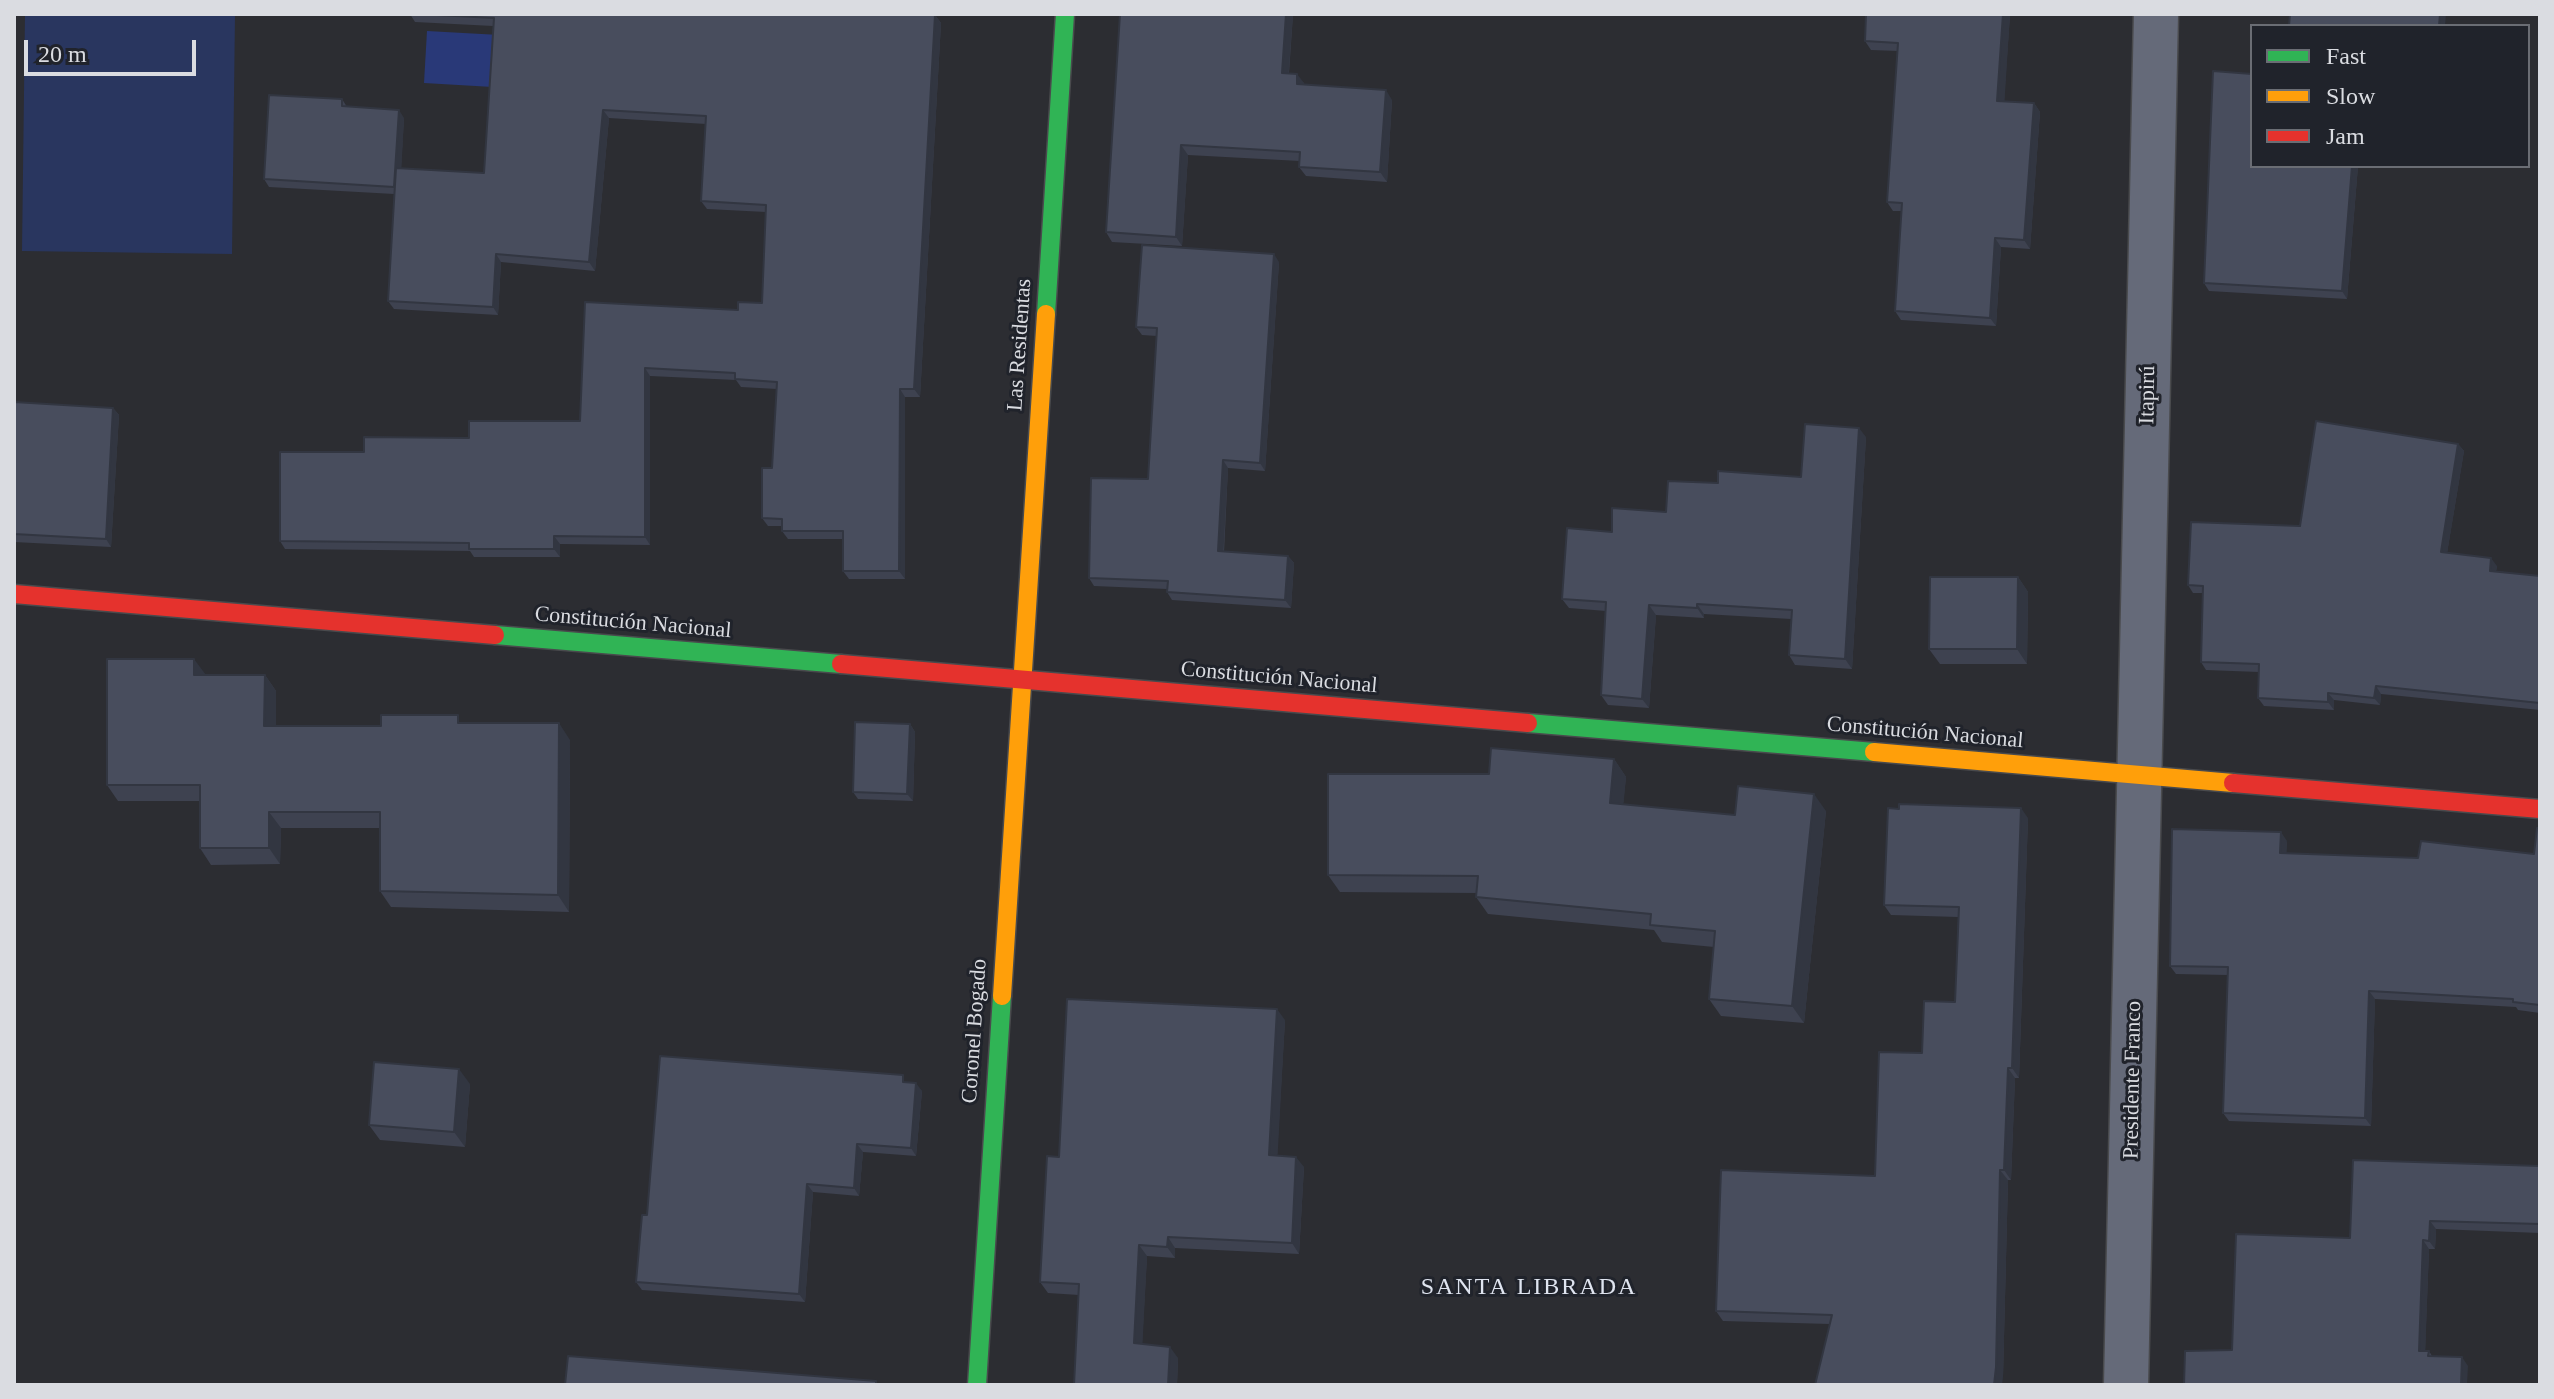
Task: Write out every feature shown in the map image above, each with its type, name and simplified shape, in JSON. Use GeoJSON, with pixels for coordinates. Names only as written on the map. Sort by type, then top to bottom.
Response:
{"type":"FeatureCollection","features":[{"type":"Feature","properties":{"kind":"street","name":"Las Residentas"},"geometry":{"type":"LineString","coordinates":[[1022,680],[1065,14]]}},
{"type":"Feature","properties":{"kind":"street","name":"Itapirú"},"geometry":{"type":"LineString","coordinates":[[2140,775],[2156,14]]}},
{"type":"Feature","properties":{"kind":"street","name":"Constitución Nacional"},"geometry":{"type":"LineString","coordinates":[[14,594],[2540,809]]}},
{"type":"Feature","properties":{"kind":"street","name":"Coronel Bogado"},"geometry":{"type":"LineString","coordinates":[[977,1385],[1022,680]]}},
{"type":"Feature","properties":{"kind":"street","name":"Presidente Franco"},"geometry":{"type":"LineString","coordinates":[[2126,1385],[2140,775]]}},
{"type":"Feature","properties":{"kind":"shaded area"},"geometry":{"type":"Polygon","coordinates":[[[25,14],[235,14],[232,254],[22,251],[25,14]]]}},
{"type":"Feature","properties":{"kind":"shaded area"},"geometry":{"type":"Polygon","coordinates":[[[427,31],[518,36],[527,89],[424,83],[427,31]]]}},
{"type":"Feature","properties":{"kind":"building"},"geometry":{"type":"Polygon","coordinates":[[[418,14],[935,15],[914,389],[900,389],[899,571],[843,571],[843,531],[782,531],[782,519],[762,518],[762,468],[772,468],[777,382],[735,379],[735,373],[645,368],[645,537],[554,536],[554,549],[469,549],[469,543],[280,541],[280,452],[364,452],[364,437],[469,438],[469,421],[580,421],[585,302],[738,310],[738,302],[762,303],[766,205],[701,201],[706,116],[603,110],[589,262],[496,254],[493,307],[388,301],[396,168],[484,173],[494,18],[418,14]]]}},
{"type":"Feature","properties":{"kind":"building"},"geometry":{"type":"Polygon","coordinates":[[[1120,14],[1286,14],[1282,73],[1297,74],[1297,84],[1386,90],[1380,172],[1299,167],[1300,152],[1181,145],[1176,237],[1106,232],[1120,14]]]}},
{"type":"Feature","properties":{"kind":"building"},"geometry":{"type":"Polygon","coordinates":[[[1866,14],[2003,14],[1997,101],[2034,103],[2024,240],[1995,238],[1990,318],[1895,311],[1902,203],[1887,202],[1898,43],[1865,41],[1866,14]]]}},
{"type":"Feature","properties":{"kind":"building"},"geometry":{"type":"Polygon","coordinates":[[[2290,14],[2440,14],[2439,24],[2289,24],[2290,14]]]}},
{"type":"Feature","properties":{"kind":"building"},"geometry":{"type":"Polygon","coordinates":[[[2213,71],[2250,74],[2250,168],[2352,168],[2342,291],[2204,283],[2213,71]]]}},
{"type":"Feature","properties":{"kind":"building"},"geometry":{"type":"Polygon","coordinates":[[[269,95],[342,99],[342,106],[399,110],[394,187],[264,179],[269,95]]]}},
{"type":"Feature","properties":{"kind":"building"},"geometry":{"type":"Polygon","coordinates":[[[1142,245],[1274,254],[1260,463],[1223,460],[1218,551],[1288,556],[1285,600],[1167,592],[1168,581],[1089,578],[1091,478],[1148,479],[1157,328],[1136,327],[1142,245]]]}},
{"type":"Feature","properties":{"kind":"building"},"geometry":{"type":"Polygon","coordinates":[[[14,402],[113,408],[106,539],[14,534],[14,402]]]}},
{"type":"Feature","properties":{"kind":"building"},"geometry":{"type":"Polygon","coordinates":[[[2316,421],[2458,444],[2441,552],[2491,558],[2490,571],[2540,576],[2540,703],[2376,686],[2374,698],[2328,693],[2328,702],[2258,698],[2259,664],[2201,662],[2203,586],[2188,585],[2191,522],[2300,526],[2316,421]]]}},
{"type":"Feature","properties":{"kind":"building"},"geometry":{"type":"Polygon","coordinates":[[[1805,424],[1859,428],[1845,659],[1789,655],[1792,610],[1697,604],[1697,608],[1649,605],[1642,699],[1601,695],[1606,602],[1562,599],[1567,528],[1612,532],[1612,508],[1666,512],[1668,481],[1718,483],[1718,471],[1801,477],[1805,424]]]}},
{"type":"Feature","properties":{"kind":"building"},"geometry":{"type":"Polygon","coordinates":[[[1930,577],[2018,577],[2017,649],[1929,649],[1930,577]]]}},
{"type":"Feature","properties":{"kind":"building"},"geometry":{"type":"Polygon","coordinates":[[[107,659],[194,659],[194,675],[265,675],[264,726],[381,726],[381,715],[458,715],[458,723],[559,723],[558,895],[380,891],[380,812],[269,812],[269,848],[200,848],[200,785],[107,785],[107,659]]]}},
{"type":"Feature","properties":{"kind":"building"},"geometry":{"type":"Polygon","coordinates":[[[855,722],[910,724],[907,794],[853,792],[855,722]]]}},
{"type":"Feature","properties":{"kind":"building"},"geometry":{"type":"Polygon","coordinates":[[[1491,748],[1614,759],[1610,803],[1735,815],[1738,786],[1814,794],[1792,1006],[1709,999],[1715,931],[1650,925],[1651,914],[1476,897],[1478,876],[1328,875],[1328,774],[1489,774],[1491,748]]]}},
{"type":"Feature","properties":{"kind":"building"},"geometry":{"type":"Polygon","coordinates":[[[1899,804],[2021,808],[2012,1068],[2008,1068],[2004,1170],[2000,1170],[1994,1385],[1815,1385],[1832,1315],[1716,1311],[1721,1170],[1875,1176],[1879,1052],[1922,1053],[1924,1001],[1955,1002],[1959,907],[1884,905],[1888,808],[1899,809],[1899,804]]]}},
{"type":"Feature","properties":{"kind":"building"},"geometry":{"type":"Polygon","coordinates":[[[2537,828],[2540,828],[2540,1005],[2513,1002],[2513,999],[2369,991],[2365,1118],[2223,1113],[2228,967],[2170,966],[2172,829],[2281,832],[2280,853],[2418,858],[2421,841],[2534,854],[2537,828]]]}},
{"type":"Feature","properties":{"kind":"building"},"geometry":{"type":"Polygon","coordinates":[[[1067,999],[1277,1009],[1269,1155],[1296,1157],[1292,1243],[1168,1237],[1167,1247],[1139,1245],[1134,1343],[1170,1347],[1168,1385],[1074,1385],[1079,1284],[1040,1282],[1047,1156],[1059,1157],[1067,999]]]}},
{"type":"Feature","properties":{"kind":"building"},"geometry":{"type":"Polygon","coordinates":[[[660,1056],[903,1075],[903,1082],[916,1083],[911,1148],[857,1144],[854,1188],[807,1184],[799,1294],[636,1282],[642,1215],[647,1215],[660,1056]]]}},
{"type":"Feature","properties":{"kind":"building"},"geometry":{"type":"Polygon","coordinates":[[[374,1062],[459,1069],[454,1132],[369,1125],[374,1062]]]}},
{"type":"Feature","properties":{"kind":"building"},"geometry":{"type":"Polygon","coordinates":[[[2353,1160],[2540,1166],[2540,1224],[2430,1221],[2429,1241],[2423,1240],[2419,1351],[2429,1351],[2428,1356],[2462,1357],[2461,1385],[2184,1385],[2185,1351],[2232,1350],[2236,1234],[2350,1238],[2353,1160]]]}},
{"type":"Feature","properties":{"kind":"building"},"geometry":{"type":"Polygon","coordinates":[[[568,1356],[876,1381],[876,1385],[565,1385],[568,1356]]]}},
{"type":"Feature","properties":{"kind":"traffic: fast"},"geometry":{"type":"LineString","coordinates":[[1046,314],[1065,14]]}},
{"type":"Feature","properties":{"kind":"traffic: fast"},"geometry":{"type":"LineString","coordinates":[[495,635],[841,664]]}},
{"type":"Feature","properties":{"kind":"traffic: fast"},"geometry":{"type":"LineString","coordinates":[[1528,723],[1874,752]]}},
{"type":"Feature","properties":{"kind":"traffic: fast"},"geometry":{"type":"LineString","coordinates":[[977,1385],[1002,996]]}},
{"type":"Feature","properties":{"kind":"traffic: slow"},"geometry":{"type":"LineString","coordinates":[[1002,996],[1046,314]]}},
{"type":"Feature","properties":{"kind":"traffic: slow"},"geometry":{"type":"LineString","coordinates":[[1874,752],[2233,783]]}},
{"type":"Feature","properties":{"kind":"traffic: jam"},"geometry":{"type":"LineString","coordinates":[[14,594],[495,635]]}},
{"type":"Feature","properties":{"kind":"traffic: jam"},"geometry":{"type":"LineString","coordinates":[[841,664],[1528,723]]}},
{"type":"Feature","properties":{"kind":"traffic: jam"},"geometry":{"type":"LineString","coordinates":[[2233,783],[2540,809]]}},
{"type":"Feature","properties":{"kind":"district","name":"SANTA LIBRADA"},"geometry":{"type":"Point","coordinates":[1529,1288]}}]}
